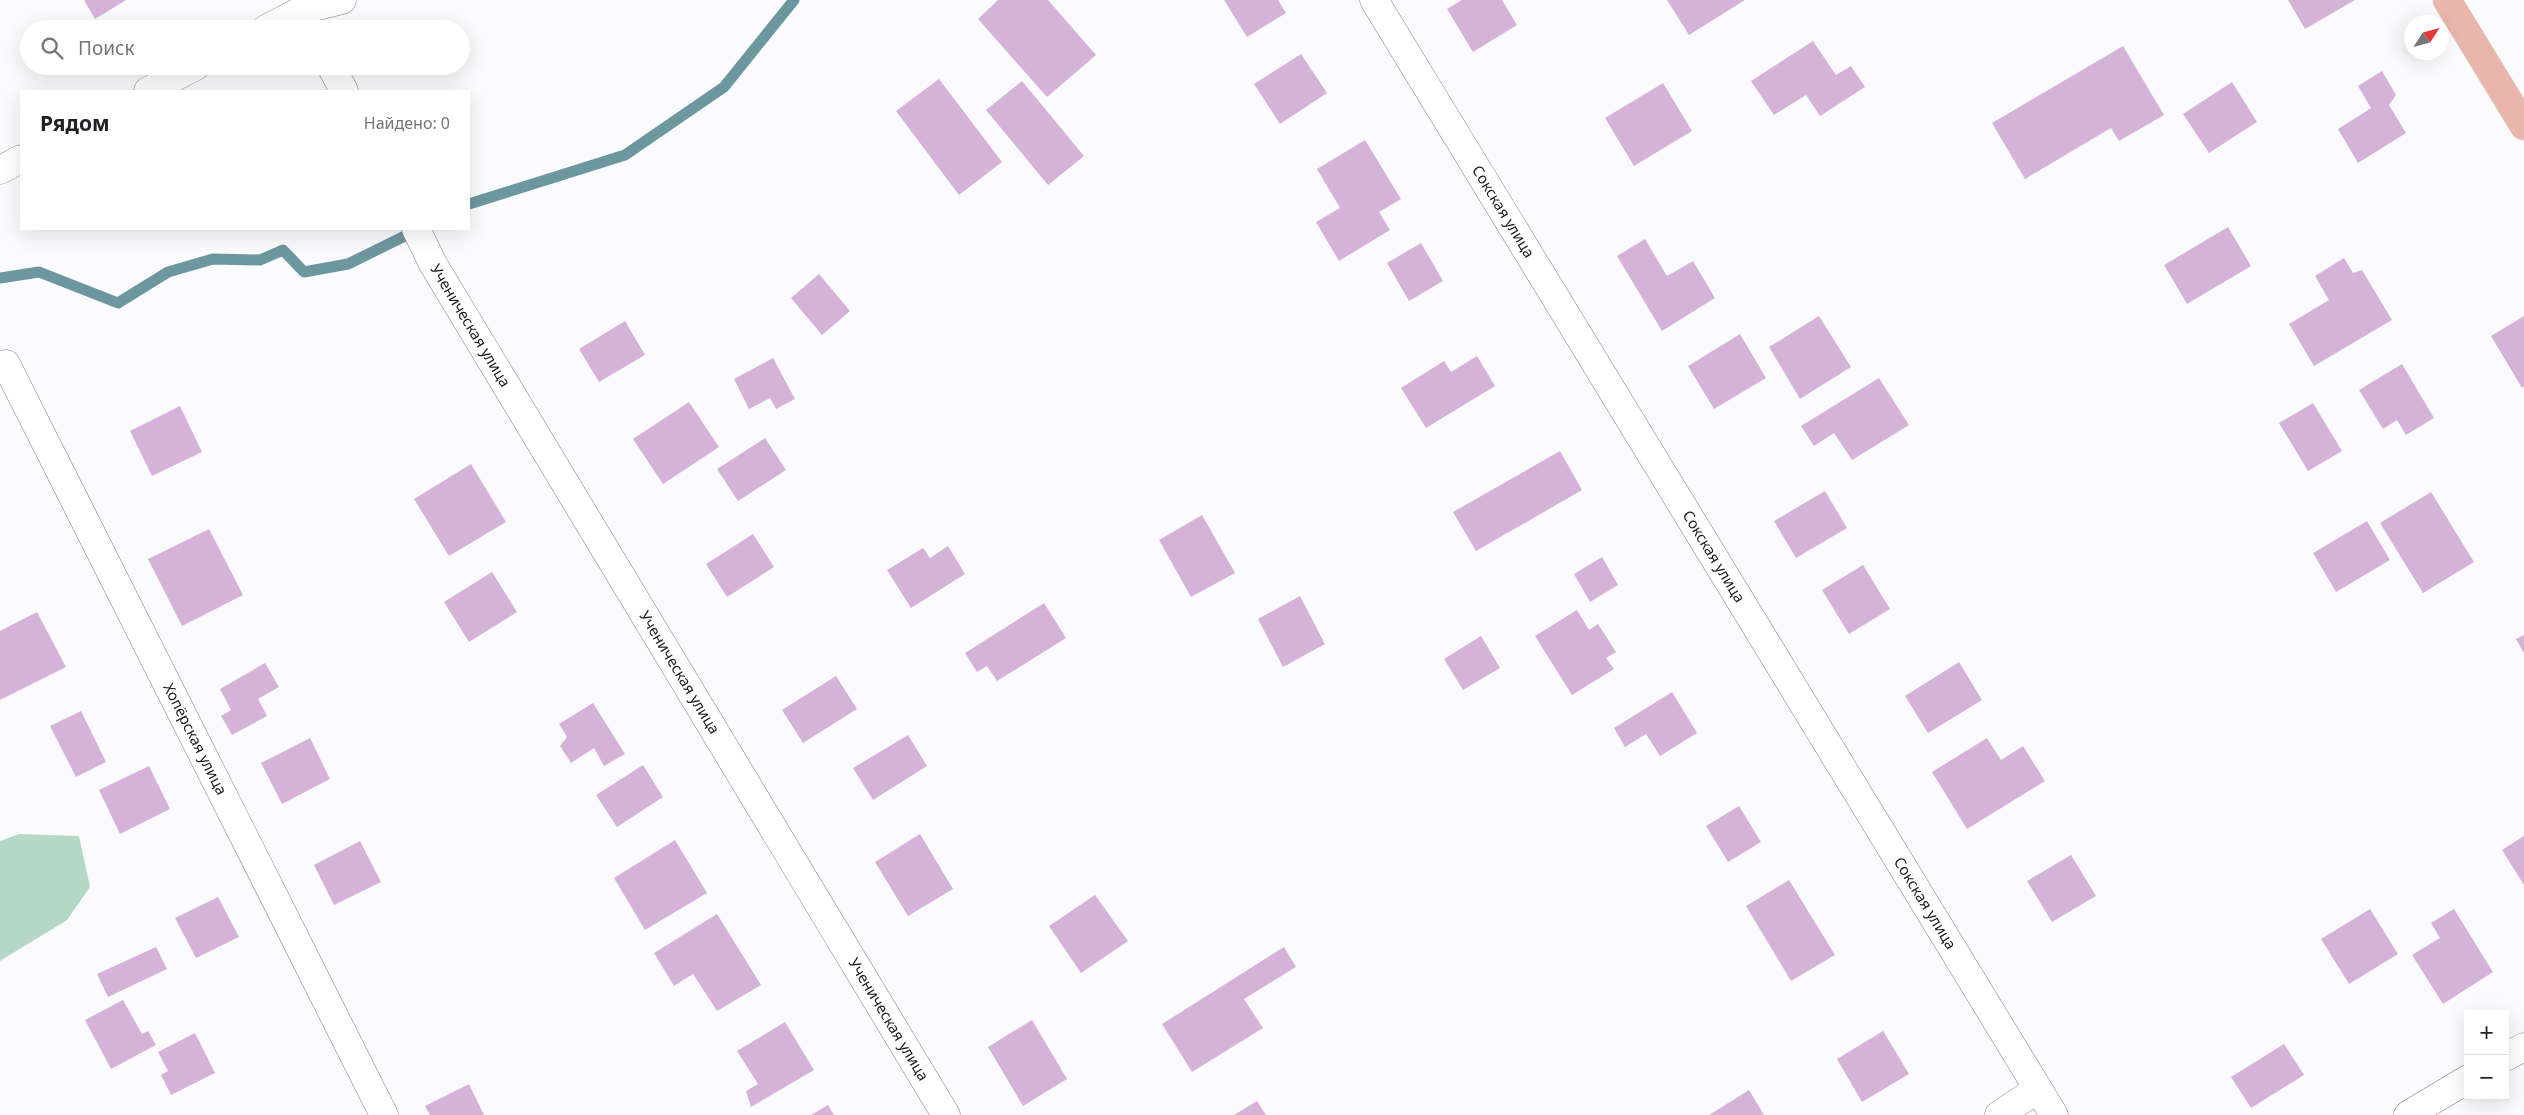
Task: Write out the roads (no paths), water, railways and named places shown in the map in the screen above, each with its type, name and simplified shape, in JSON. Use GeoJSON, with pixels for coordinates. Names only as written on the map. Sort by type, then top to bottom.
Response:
{"type":"FeatureCollection","features":[{"type":"Feature","properties":{"kind":"main road"},"geometry":{"type":"LineString","coordinates":[[2447,0],[2524,126]]}},
{"type":"Feature","properties":{"kind":"street"},"geometry":{"type":"LineString","coordinates":[[287,20],[342,0]]}},
{"type":"Feature","properties":{"kind":"street","name":"Сокская улица"},"geometry":{"type":"LineString","coordinates":[[1374,0],[2054,1115]]}},
{"type":"Feature","properties":{"kind":"street"},"geometry":{"type":"LineString","coordinates":[[150,90],[179,75]]}},
{"type":"Feature","properties":{"kind":"street"},"geometry":{"type":"LineString","coordinates":[[336,75],[343,90]]}},
{"type":"Feature","properties":{"kind":"street"},"geometry":{"type":"LineString","coordinates":[[0,170],[20,159]]}},
{"type":"Feature","properties":{"kind":"street","name":"Ученическая улица"},"geometry":{"type":"LineString","coordinates":[[421,241],[946,1115]]}},
{"type":"Feature","properties":{"kind":"street","name":"Хопёрская улица"},"geometry":{"type":"LineString","coordinates":[[6,364],[384,1115]]}},
{"type":"Feature","properties":{"kind":"street"},"geometry":{"type":"LineString","coordinates":[[2509,1055],[2524,1047]]}},
{"type":"Feature","properties":{"kind":"street"},"geometry":{"type":"LineString","coordinates":[[2408,1115],[2464,1081]]}},
{"type":"Feature","properties":{"kind":"street"},"geometry":{"type":"LineString","coordinates":[[1999,1115],[2038,1090]]}},
{"type":"Feature","properties":{"kind":"waterway"},"geometry":{"type":"LineString","coordinates":[[470,204],[625,155],[724,87],[794,0]]}},
{"type":"Feature","properties":{"kind":"waterway"},"geometry":{"type":"LineString","coordinates":[[0,278],[39,272],[118,303],[168,272],[213,259],[260,260],[283,250],[304,272],[348,264],[417,230]]}}]}
